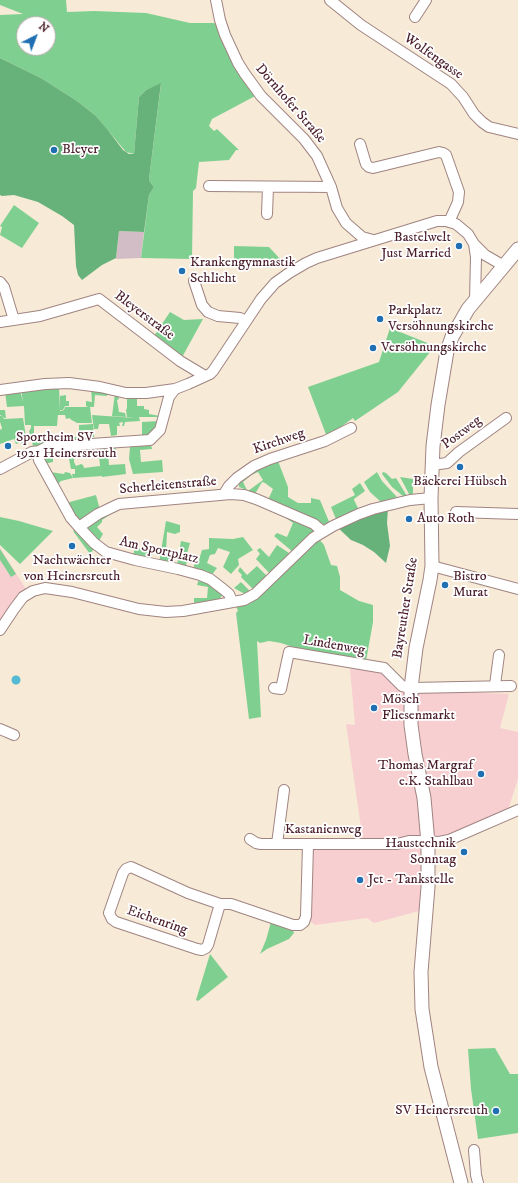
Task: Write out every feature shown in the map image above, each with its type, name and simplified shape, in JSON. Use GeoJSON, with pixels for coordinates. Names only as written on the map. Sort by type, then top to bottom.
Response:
{"type":"FeatureCollection","features":[{"type":"Feature","properties":{"kind":"main road","name":"Bayreuther Straße"},"geometry":{"type":"LineString","coordinates":[[461,1183],[427,1048],[422,1010],[421,972],[428,887],[428,843],[424,798],[415,754],[412,725],[411,688],[416,648],[427,600],[432,566],[432,465],[438,405],[447,351],[461,319],[518,248]]}},
{"type":"Feature","properties":{"kind":"street","name":"Dörnhofer Straße"},"geometry":{"type":"LineString","coordinates":[[216,0],[225,35],[245,74],[261,96],[312,149],[320,162],[331,187],[337,208],[346,222],[358,234],[366,239],[373,240]]}},
{"type":"Feature","properties":{"kind":"street","name":"Wolfengasse"},"geometry":{"type":"LineString","coordinates":[[330,0],[361,25],[452,84],[463,96],[474,114],[489,127],[518,134]]}},
{"type":"Feature","properties":{"kind":"street"},"geometry":{"type":"LineString","coordinates":[[415,17],[426,0]]}},
{"type":"Feature","properties":{"kind":"street"},"geometry":{"type":"LineString","coordinates":[[360,144],[366,164],[373,168],[443,152],[446,155],[459,192],[458,202],[449,222]]}},
{"type":"Feature","properties":{"kind":"street"},"geometry":{"type":"LineString","coordinates":[[209,186],[331,187]]}},
{"type":"Feature","properties":{"kind":"street"},"geometry":{"type":"LineString","coordinates":[[267,214],[268,187]]}},
{"type":"Feature","properties":{"kind":"street"},"geometry":{"type":"LineString","coordinates":[[0,390],[59,383],[86,385],[120,392],[135,393],[175,389],[213,371],[268,291],[280,279],[296,268],[317,258],[437,221],[449,222],[461,228],[468,234],[474,244],[485,255],[504,266]]}},
{"type":"Feature","properties":{"kind":"street"},"geometry":{"type":"LineString","coordinates":[[474,244],[476,257],[475,301]]}},
{"type":"Feature","properties":{"kind":"street"},"geometry":{"type":"LineString","coordinates":[[194,281],[202,305],[208,312],[218,316],[240,318],[246,321]]}},
{"type":"Feature","properties":{"kind":"street"},"geometry":{"type":"LineString","coordinates":[[0,282],[4,287],[14,320]]}},
{"type":"Feature","properties":{"kind":"street","name":"Bleyerstraße"},"geometry":{"type":"LineString","coordinates":[[0,322],[40,316],[99,299],[174,356],[205,376]]}},
{"type":"Feature","properties":{"kind":"street"},"geometry":{"type":"LineString","coordinates":[[0,469],[32,452],[40,451],[46,447],[149,441],[160,430],[169,397],[175,389]]}},
{"type":"Feature","properties":{"kind":"street","name":"Postweg"},"geometry":{"type":"LineString","coordinates":[[432,465],[447,463],[459,452],[506,418]]}},
{"type":"Feature","properties":{"kind":"street","name":"Kirchweg"},"geometry":{"type":"LineString","coordinates":[[224,494],[237,478],[254,466],[325,441],[351,428]]}},
{"type":"Feature","properties":{"kind":"street"},"geometry":{"type":"LineString","coordinates":[[40,451],[38,460],[67,512],[79,527]]}},
{"type":"Feature","properties":{"kind":"street","name":"Scherleitenstraße"},"geometry":{"type":"LineString","coordinates":[[79,527],[98,514],[119,504],[224,494],[244,495],[256,499],[314,524],[323,532]]}},
{"type":"Feature","properties":{"kind":"street"},"geometry":{"type":"LineString","coordinates":[[0,630],[23,597],[32,591],[46,588],[72,592],[139,609],[166,612],[244,600],[255,594],[309,543],[323,532],[344,520],[371,509],[410,500],[431,498]]}},
{"type":"Feature","properties":{"kind":"street"},"geometry":{"type":"LineString","coordinates":[[456,512],[518,514]]}},
{"type":"Feature","properties":{"kind":"street","name":"Am Sportplatz"},"geometry":{"type":"LineString","coordinates":[[79,527],[94,543],[106,552],[129,559],[200,575],[210,579],[223,588],[229,594],[232,601]]}},
{"type":"Feature","properties":{"kind":"street"},"geometry":{"type":"LineString","coordinates":[[432,566],[518,589]]}},
{"type":"Feature","properties":{"kind":"street","name":"Lindenweg"},"geometry":{"type":"LineString","coordinates":[[274,688],[281,689],[289,652],[384,668],[402,686],[411,688]]}},
{"type":"Feature","properties":{"kind":"street"},"geometry":{"type":"LineString","coordinates":[[495,685],[499,655]]}},
{"type":"Feature","properties":{"kind":"street"},"geometry":{"type":"LineString","coordinates":[[411,688],[495,685],[511,686]]}},
{"type":"Feature","properties":{"kind":"street"},"geometry":{"type":"LineString","coordinates":[[0,730],[14,735]]}},
{"type":"Feature","properties":{"kind":"street"},"geometry":{"type":"LineString","coordinates":[[277,844],[284,790]]}},
{"type":"Feature","properties":{"kind":"street","name":"Kastanienweg"},"geometry":{"type":"LineString","coordinates":[[250,839],[260,844],[397,844],[410,847],[420,846],[428,843],[449,840],[518,810]]}},
{"type":"Feature","properties":{"kind":"street","name":"Eichenring"},"geometry":{"type":"LineString","coordinates":[[220,904],[208,945],[202,950],[116,922],[109,914],[123,873],[126,869],[131,867],[158,878],[182,891],[220,904],[231,904],[293,925],[302,924],[306,916],[308,845]]}},
{"type":"Feature","properties":{"kind":"street"},"geometry":{"type":"LineString","coordinates":[[474,1150],[478,1183]]}},
{"type":"Feature","properties":{"kind":"shaded area"},"geometry":{"type":"Polygon","coordinates":[[[119,231],[144,232],[141,258],[116,259],[119,231]]]}},
{"type":"Feature","properties":{"kind":"shaded area"},"geometry":{"type":"Polygon","coordinates":[[[0,548],[26,589],[0,624],[0,548]]]}},
{"type":"Feature","properties":{"kind":"shaded area"},"geometry":{"type":"Polygon","coordinates":[[[350,669],[382,670],[405,690],[509,694],[500,728],[518,732],[518,779],[507,813],[424,847],[419,911],[374,923],[367,918],[315,925],[311,922],[313,850],[364,848],[346,724],[355,725],[350,669]]]}},
{"type":"Feature","properties":{"kind":"green space"},"geometry":{"type":"Polygon","coordinates":[[[0,0],[66,0],[67,12],[94,11],[146,13],[190,23],[214,23],[218,26],[257,95],[212,119],[209,126],[214,131],[217,129],[239,150],[236,150],[229,160],[199,162],[196,188],[193,191],[192,259],[141,258],[149,195],[154,187],[149,179],[161,84],[146,90],[139,97],[134,154],[126,152],[96,116],[77,101],[41,78],[0,58],[0,15],[23,14],[0,5],[0,0]]]}},
{"type":"Feature","properties":{"kind":"green space"},"geometry":{"type":"Polygon","coordinates":[[[0,58],[41,78],[77,101],[96,116],[123,150],[129,154],[134,154],[139,97],[146,90],[161,83],[149,179],[154,187],[149,195],[144,232],[119,231],[116,258],[102,265],[82,280],[78,275],[76,266],[74,225],[38,202],[14,195],[0,195],[0,58]]]}},
{"type":"Feature","properties":{"kind":"green space"},"geometry":{"type":"Polygon","coordinates":[[[14,205],[39,223],[22,248],[0,235],[2,227],[0,226],[14,205]]]}},
{"type":"Feature","properties":{"kind":"green space"},"geometry":{"type":"Polygon","coordinates":[[[234,246],[269,247],[281,260],[280,264],[269,268],[234,263],[234,246]]]}},
{"type":"Feature","properties":{"kind":"green space"},"geometry":{"type":"Polygon","coordinates":[[[170,312],[184,320],[203,319],[180,361],[152,339],[170,312]]]}},
{"type":"Feature","properties":{"kind":"green space"},"geometry":{"type":"Polygon","coordinates":[[[390,328],[435,346],[398,392],[355,421],[353,418],[327,437],[308,387],[379,362],[390,328]]]}},
{"type":"Feature","properties":{"kind":"green space"},"geometry":{"type":"Polygon","coordinates":[[[59,386],[60,411],[64,410],[65,407],[88,407],[86,406],[86,401],[92,402],[91,388],[107,392],[107,396],[95,395],[94,407],[90,407],[92,423],[77,423],[70,418],[66,419],[65,415],[58,414],[57,426],[34,426],[34,436],[50,437],[52,445],[33,446],[29,431],[31,425],[25,425],[24,406],[7,407],[5,392],[20,390],[23,402],[21,389],[59,386]]]}},
{"type":"Feature","properties":{"kind":"green space"},"geometry":{"type":"Polygon","coordinates":[[[115,393],[118,394],[119,399],[117,400],[119,412],[125,413],[126,417],[112,416],[115,393]]]}},
{"type":"Feature","properties":{"kind":"green space"},"geometry":{"type":"Polygon","coordinates":[[[66,395],[66,401],[69,401],[69,406],[65,406],[63,410],[60,410],[60,396],[66,395]]]}},
{"type":"Feature","properties":{"kind":"green space"},"geometry":{"type":"Polygon","coordinates":[[[127,395],[137,397],[137,406],[144,406],[144,409],[149,410],[149,414],[160,417],[139,417],[140,421],[125,422],[124,426],[122,426],[122,422],[119,423],[120,426],[117,426],[117,435],[111,436],[109,424],[99,424],[98,429],[94,429],[92,415],[135,418],[127,417],[127,395]]]}},
{"type":"Feature","properties":{"kind":"green space"},"geometry":{"type":"Polygon","coordinates":[[[0,410],[5,410],[6,418],[0,415],[0,410]]]}},
{"type":"Feature","properties":{"kind":"green space"},"geometry":{"type":"Polygon","coordinates":[[[2,415],[4,419],[23,418],[27,443],[22,445],[21,442],[16,444],[14,439],[0,444],[0,429],[1,430],[2,428],[0,416],[2,415]]]}},
{"type":"Feature","properties":{"kind":"green space"},"geometry":{"type":"Polygon","coordinates":[[[159,421],[152,436],[132,439],[132,436],[142,435],[142,422],[159,421]]]}},
{"type":"Feature","properties":{"kind":"green space"},"geometry":{"type":"Polygon","coordinates":[[[93,424],[94,437],[92,437],[91,430],[84,430],[84,436],[79,435],[79,425],[93,424]]]}},
{"type":"Feature","properties":{"kind":"green space"},"geometry":{"type":"Polygon","coordinates":[[[57,437],[85,437],[86,443],[57,444],[57,437]]]}},
{"type":"Feature","properties":{"kind":"green space"},"geometry":{"type":"Polygon","coordinates":[[[151,445],[152,449],[140,450],[141,462],[162,460],[163,472],[133,474],[129,459],[130,447],[151,445]]]}},
{"type":"Feature","properties":{"kind":"green space"},"geometry":{"type":"Polygon","coordinates":[[[115,447],[116,450],[108,451],[109,465],[125,464],[126,474],[73,478],[72,474],[75,474],[75,469],[71,469],[69,459],[74,458],[76,466],[81,464],[84,468],[100,466],[101,474],[98,448],[115,447]]]}},
{"type":"Feature","properties":{"kind":"green space"},"geometry":{"type":"Polygon","coordinates":[[[64,449],[64,452],[62,453],[53,454],[53,462],[44,464],[43,455],[46,451],[64,449]]]}},
{"type":"Feature","properties":{"kind":"green space"},"geometry":{"type":"Polygon","coordinates":[[[278,461],[288,487],[288,497],[298,503],[311,503],[311,498],[320,500],[330,524],[323,524],[268,500],[273,489],[265,483],[262,482],[255,494],[248,491],[263,480],[258,472],[251,475],[243,482],[247,490],[239,487],[239,483],[262,466],[278,461]]]}},
{"type":"Feature","properties":{"kind":"green space"},"geometry":{"type":"Polygon","coordinates":[[[50,472],[64,474],[65,472],[70,473],[73,478],[61,481],[56,485],[50,472]]]}},
{"type":"Feature","properties":{"kind":"green space"},"geometry":{"type":"Polygon","coordinates":[[[377,472],[382,481],[397,497],[381,502],[370,492],[364,482],[377,472]]]}},
{"type":"Feature","properties":{"kind":"green space"},"geometry":{"type":"Polygon","coordinates":[[[383,472],[392,479],[396,478],[407,496],[403,496],[392,487],[382,474],[383,472]]]}},
{"type":"Feature","properties":{"kind":"green space"},"geometry":{"type":"Polygon","coordinates":[[[400,477],[413,479],[413,494],[408,496],[409,494],[400,477]]]}},
{"type":"Feature","properties":{"kind":"green space"},"geometry":{"type":"Polygon","coordinates":[[[360,483],[365,491],[354,499],[359,510],[336,519],[331,507],[355,495],[352,489],[360,483]]]}},
{"type":"Feature","properties":{"kind":"green space"},"geometry":{"type":"Polygon","coordinates":[[[96,495],[100,510],[84,520],[78,520],[66,503],[96,495]]]}},
{"type":"Feature","properties":{"kind":"green space"},"geometry":{"type":"Polygon","coordinates":[[[388,508],[387,523],[390,546],[386,563],[374,552],[351,540],[336,526],[388,508]]]}},
{"type":"Feature","properties":{"kind":"green space"},"geometry":{"type":"Polygon","coordinates":[[[109,513],[111,514],[102,520],[97,527],[103,534],[99,541],[88,529],[88,526],[109,513]]]}},
{"type":"Feature","properties":{"kind":"green space"},"geometry":{"type":"Polygon","coordinates":[[[286,516],[310,526],[317,533],[294,553],[274,536],[277,533],[287,537],[293,523],[286,518],[286,516]]]}},
{"type":"Feature","properties":{"kind":"green space"},"geometry":{"type":"Polygon","coordinates":[[[0,517],[53,531],[20,564],[0,545],[0,517]]]}},
{"type":"Feature","properties":{"kind":"green space"},"geometry":{"type":"Polygon","coordinates":[[[166,521],[180,525],[180,532],[175,534],[167,532],[166,553],[175,556],[174,565],[159,563],[166,521]]]}},
{"type":"Feature","properties":{"kind":"green space"},"geometry":{"type":"Polygon","coordinates":[[[75,529],[94,549],[90,554],[73,531],[75,529]]]}},
{"type":"Feature","properties":{"kind":"green space"},"geometry":{"type":"Polygon","coordinates":[[[243,537],[253,550],[238,559],[239,565],[231,574],[223,567],[230,552],[218,548],[215,554],[210,555],[207,563],[217,568],[211,576],[193,569],[196,560],[199,560],[202,550],[209,549],[209,538],[233,539],[243,537]]]}},
{"type":"Feature","properties":{"kind":"green space"},"geometry":{"type":"Polygon","coordinates":[[[319,539],[324,545],[331,565],[337,566],[340,577],[340,590],[359,601],[373,605],[373,622],[366,661],[302,650],[281,643],[269,641],[260,643],[257,641],[261,717],[249,719],[236,613],[238,611],[236,606],[319,539]]]}},
{"type":"Feature","properties":{"kind":"green space"},"geometry":{"type":"Polygon","coordinates":[[[181,541],[190,543],[186,557],[186,567],[177,565],[181,541]]]}},
{"type":"Feature","properties":{"kind":"green space"},"geometry":{"type":"Polygon","coordinates":[[[277,545],[292,555],[271,575],[256,559],[260,554],[257,550],[260,548],[269,557],[277,545]]]}},
{"type":"Feature","properties":{"kind":"green space"},"geometry":{"type":"Polygon","coordinates":[[[135,547],[152,553],[151,561],[133,556],[135,547]]]}},
{"type":"Feature","properties":{"kind":"green space"},"geometry":{"type":"Polygon","coordinates":[[[0,549],[16,574],[11,577],[0,560],[0,549]]]}},
{"type":"Feature","properties":{"kind":"green space"},"geometry":{"type":"Polygon","coordinates":[[[257,566],[268,577],[254,590],[241,577],[242,575],[238,571],[240,567],[247,575],[257,566]]]}},
{"type":"Feature","properties":{"kind":"green space"},"geometry":{"type":"Polygon","coordinates":[[[199,579],[216,585],[223,594],[219,600],[194,603],[194,598],[207,598],[208,587],[197,585],[199,579]]]}},
{"type":"Feature","properties":{"kind":"green space"},"geometry":{"type":"Polygon","coordinates":[[[241,582],[252,593],[243,593],[234,588],[241,582]]]}},
{"type":"Feature","properties":{"kind":"green space"},"geometry":{"type":"Polygon","coordinates":[[[271,922],[292,928],[294,933],[289,939],[267,949],[260,954],[266,940],[271,922]]]}},
{"type":"Feature","properties":{"kind":"green space"},"geometry":{"type":"Polygon","coordinates":[[[210,954],[228,977],[198,1001],[196,1000],[210,954]]]}},
{"type":"Feature","properties":{"kind":"green space","name":"SV Heinersreuth"},"geometry":{"type":"Polygon","coordinates":[[[495,1048],[510,1074],[518,1074],[518,1133],[478,1139],[471,1089],[468,1049],[495,1048]]]}},
{"type":"Feature","properties":{"kind":"water"},"geometry":{"type":"Polygon","coordinates":[[[14,676],[18,676],[20,680],[18,684],[14,684],[12,682],[12,678],[14,676]]]}},
{"type":"Feature","properties":{"kind":"place","name":"Bleyer"},"geometry":{"type":"Point","coordinates":[54,150]}},
{"type":"Feature","properties":{"kind":"place","name":"Bastelwelt Just Married"},"geometry":{"type":"Point","coordinates":[459,246]}},
{"type":"Feature","properties":{"kind":"place","name":"Krankengymnastik Schlicht"},"geometry":{"type":"Point","coordinates":[182,271]}},
{"type":"Feature","properties":{"kind":"place","name":"Parkplatz Versöhnungskirche"},"geometry":{"type":"Point","coordinates":[380,319]}},
{"type":"Feature","properties":{"kind":"place","name":"Versöhnungskirche"},"geometry":{"type":"Point","coordinates":[373,348]}},
{"type":"Feature","properties":{"kind":"place","name":"Sportheim SV 1921 Heinersreuth"},"geometry":{"type":"Point","coordinates":[8,446]}},
{"type":"Feature","properties":{"kind":"place","name":"Bäckerei Hübsch"},"geometry":{"type":"Point","coordinates":[460,467]}},
{"type":"Feature","properties":{"kind":"place","name":"Auto Roth"},"geometry":{"type":"Point","coordinates":[409,519]}},
{"type":"Feature","properties":{"kind":"place","name":"Nachtwächter von Heinersreuth"},"geometry":{"type":"Point","coordinates":[72,546]}},
{"type":"Feature","properties":{"kind":"place","name":"Bistro Murat"},"geometry":{"type":"Point","coordinates":[445,585]}},
{"type":"Feature","properties":{"kind":"place","name":"Mösch Fliesenmarkt"},"geometry":{"type":"Point","coordinates":[374,708]}},
{"type":"Feature","properties":{"kind":"place","name":"Thomas Margraf e.K. Stahlbau"},"geometry":{"type":"Point","coordinates":[481,774]}},
{"type":"Feature","properties":{"kind":"place","name":"Haustechnik Sonntag"},"geometry":{"type":"Point","coordinates":[464,852]}},
{"type":"Feature","properties":{"kind":"place","name":"Jet - Tankstelle"},"geometry":{"type":"Point","coordinates":[360,880]}},
{"type":"Feature","properties":{"kind":"place","name":"SV Heinersreuth"},"geometry":{"type":"Point","coordinates":[496,1111]}}]}
